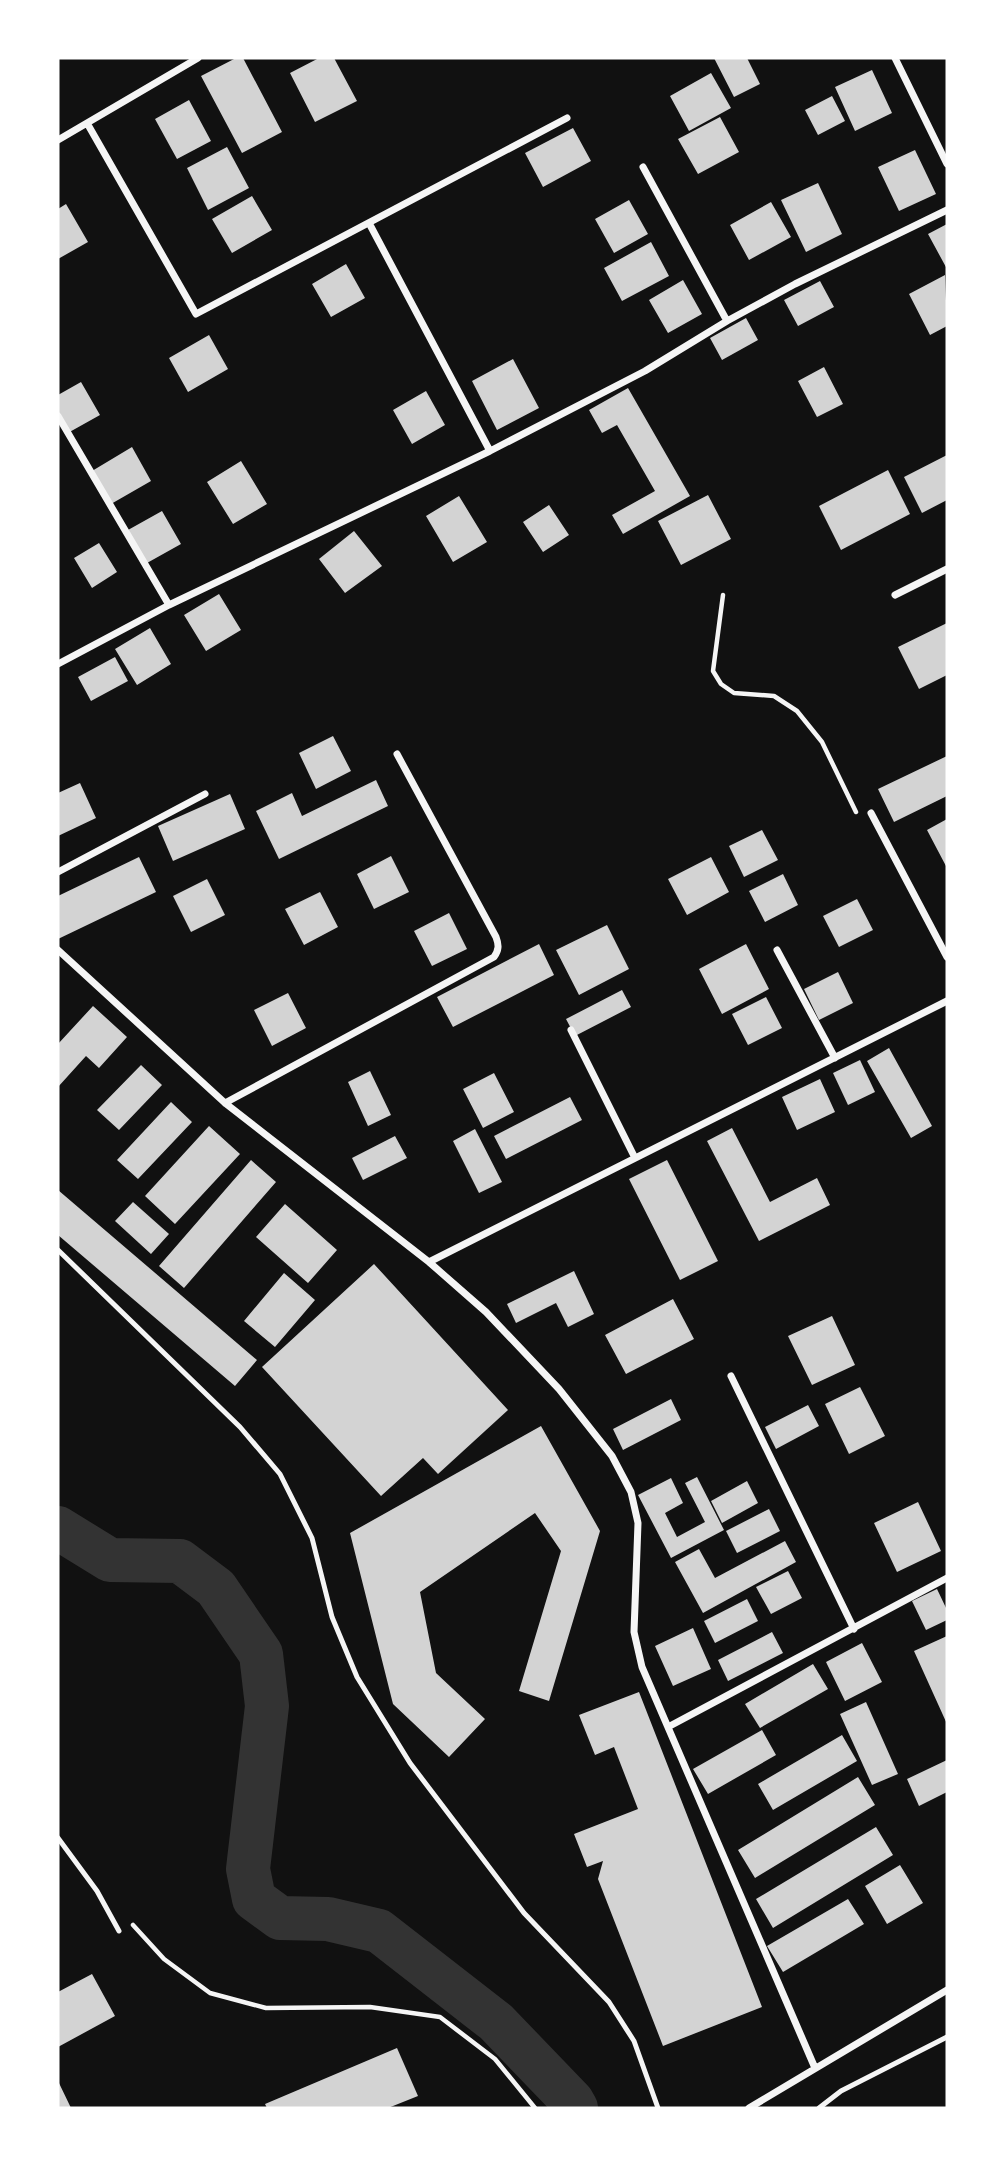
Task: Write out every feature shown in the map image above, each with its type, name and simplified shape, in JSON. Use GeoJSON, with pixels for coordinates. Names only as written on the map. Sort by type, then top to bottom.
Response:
{"type":"FeatureCollection","features":[{"type":"Feature","properties":{"kind":"street"},"geometry":{"type":"LineString","coordinates":[[58,140],[198,58]]}},
{"type":"Feature","properties":{"kind":"street"},"geometry":{"type":"LineString","coordinates":[[895,58],[947,164]]}},
{"type":"Feature","properties":{"kind":"street"},"geometry":{"type":"LineString","coordinates":[[87,123],[196,314],[567,118]]}},
{"type":"Feature","properties":{"kind":"street"},"geometry":{"type":"LineString","coordinates":[[643,167],[727,321]]}},
{"type":"Feature","properties":{"kind":"street"},"geometry":{"type":"LineString","coordinates":[[58,664],[169,606],[490,451],[645,372],[727,321],[795,284],[947,210]]}},
{"type":"Feature","properties":{"kind":"street"},"geometry":{"type":"LineString","coordinates":[[369,223],[490,451]]}},
{"type":"Feature","properties":{"kind":"street"},"geometry":{"type":"LineString","coordinates":[[58,416],[169,606]]}},
{"type":"Feature","properties":{"kind":"street"},"geometry":{"type":"LineString","coordinates":[[895,595],[947,569]]}},
{"type":"Feature","properties":{"kind":"street"},"geometry":{"type":"LineString","coordinates":[[225,1103],[494,957],[496,953],[499,943],[397,754]]}},
{"type":"Feature","properties":{"kind":"street"},"geometry":{"type":"LineString","coordinates":[[58,872],[205,794]]}},
{"type":"Feature","properties":{"kind":"street"},"geometry":{"type":"LineString","coordinates":[[871,813],[947,957]]}},
{"type":"Feature","properties":{"kind":"street"},"geometry":{"type":"LineString","coordinates":[[58,950],[225,1103],[429,1262],[486,1312],[559,1389],[612,1456],[631,1492],[638,1523],[634,1632],[642,1667],[815,2068]]}},
{"type":"Feature","properties":{"kind":"street"},"geometry":{"type":"LineString","coordinates":[[777,950],[835,1058]]}},
{"type":"Feature","properties":{"kind":"street"},"geometry":{"type":"LineString","coordinates":[[429,1262],[947,1002]]}},
{"type":"Feature","properties":{"kind":"street"},"geometry":{"type":"LineString","coordinates":[[571,1030],[635,1158]]}},
{"type":"Feature","properties":{"kind":"street"},"geometry":{"type":"LineString","coordinates":[[731,1376],[854,1629]]}},
{"type":"Feature","properties":{"kind":"street"},"geometry":{"type":"LineString","coordinates":[[668,1727],[947,1578]]}},
{"type":"Feature","properties":{"kind":"street"},"geometry":{"type":"LineString","coordinates":[[749,2108],[947,1990]]}},
{"type":"Feature","properties":{"kind":"lane"},"geometry":{"type":"LineString","coordinates":[[58,1250],[240,1427],[279,1474],[312,1538],[332,1617],[357,1677],[410,1763],[524,1913],[609,2002],[634,2041],[658,2108]]}},
{"type":"Feature","properties":{"kind":"lane"},"geometry":{"type":"LineString","coordinates":[[58,1838],[97,1891],[119,1931]]}},
{"type":"Feature","properties":{"kind":"lane"},"geometry":{"type":"LineString","coordinates":[[819,2108],[841,2091],[947,2037]]}},
{"type":"Feature","properties":{"kind":"path"},"geometry":{"type":"LineString","coordinates":[[723,595],[713,671],[721,684],[734,693],[774,696],[797,711],[822,742],[857,813],[871,813]]}},
{"type":"Feature","properties":{"kind":"path"},"geometry":{"type":"LineString","coordinates":[[125,1916],[164,1959],[210,1993],[266,2008],[370,2007],[440,2017],[495,2059],[535,2108]]}},
{"type":"Feature","properties":{"kind":"building"},"geometry":{"type":"Polygon","coordinates":[[[236,58],[243,58],[282,132],[242,153],[201,76],[236,58]]]}},
{"type":"Feature","properties":{"kind":"building"},"geometry":{"type":"Polygon","coordinates":[[[319,58],[334,58],[357,101],[315,122],[290,73],[319,58]]]}},
{"type":"Feature","properties":{"kind":"building"},"geometry":{"type":"Polygon","coordinates":[[[714,58],[747,58],[760,84],[734,97],[714,58]]]}},
{"type":"Feature","properties":{"kind":"building"},"geometry":{"type":"Polygon","coordinates":[[[872,70],[892,113],[855,131],[835,87],[872,70]]]}},
{"type":"Feature","properties":{"kind":"building"},"geometry":{"type":"Polygon","coordinates":[[[711,73],[731,108],[689,131],[670,96],[711,73]]]}},
{"type":"Feature","properties":{"kind":"building"},"geometry":{"type":"Polygon","coordinates":[[[832,96],[845,121],[818,135],[805,110],[832,96]]]}},
{"type":"Feature","properties":{"kind":"building"},"geometry":{"type":"Polygon","coordinates":[[[189,100],[211,141],[177,159],[155,119],[189,100]]]}},
{"type":"Feature","properties":{"kind":"building"},"geometry":{"type":"Polygon","coordinates":[[[720,117],[739,152],[698,174],[678,139],[720,117]]]}},
{"type":"Feature","properties":{"kind":"building"},"geometry":{"type":"Polygon","coordinates":[[[573,128],[591,161],[543,187],[525,153],[573,128]]]}},
{"type":"Feature","properties":{"kind":"building"},"geometry":{"type":"Polygon","coordinates":[[[227,147],[249,188],[208,210],[187,168],[227,147]]]}},
{"type":"Feature","properties":{"kind":"building"},"geometry":{"type":"Polygon","coordinates":[[[915,150],[936,194],[899,211],[878,167],[915,150]]]}},
{"type":"Feature","properties":{"kind":"building"},"geometry":{"type":"Polygon","coordinates":[[[818,183],[842,234],[806,252],[781,200],[818,183]]]}},
{"type":"Feature","properties":{"kind":"building"},"geometry":{"type":"Polygon","coordinates":[[[252,196],[272,230],[232,253],[212,219],[252,196]]]}},
{"type":"Feature","properties":{"kind":"building"},"geometry":{"type":"Polygon","coordinates":[[[629,200],[648,234],[614,253],[595,219],[629,200]]]}},
{"type":"Feature","properties":{"kind":"building"},"geometry":{"type":"Polygon","coordinates":[[[771,202],[791,237],[749,260],[730,225],[771,202]]]}},
{"type":"Feature","properties":{"kind":"building"},"geometry":{"type":"Polygon","coordinates":[[[66,204],[88,242],[58,259],[58,209],[66,204]]]}},
{"type":"Feature","properties":{"kind":"building"},"geometry":{"type":"Polygon","coordinates":[[[947,224],[947,269],[928,234],[947,224]]]}},
{"type":"Feature","properties":{"kind":"building"},"geometry":{"type":"Polygon","coordinates":[[[651,242],[669,276],[622,301],[604,268],[651,242]]]}},
{"type":"Feature","properties":{"kind":"building"},"geometry":{"type":"Polygon","coordinates":[[[346,264],[365,298],[331,317],[312,284],[346,264]]]}},
{"type":"Feature","properties":{"kind":"building"},"geometry":{"type":"Polygon","coordinates":[[[945,275],[947,326],[930,335],[909,294],[945,275]]]}},
{"type":"Feature","properties":{"kind":"building"},"geometry":{"type":"Polygon","coordinates":[[[683,280],[702,314],[668,333],[649,300],[683,280]]]}},
{"type":"Feature","properties":{"kind":"building"},"geometry":{"type":"Polygon","coordinates":[[[820,281],[834,307],[798,326],[784,300],[820,281]]]}},
{"type":"Feature","properties":{"kind":"building"},"geometry":{"type":"Polygon","coordinates":[[[746,318],[758,340],[722,360],[710,338],[746,318]]]}},
{"type":"Feature","properties":{"kind":"building"},"geometry":{"type":"Polygon","coordinates":[[[209,335],[228,369],[188,392],[169,358],[209,335]]]}},
{"type":"Feature","properties":{"kind":"building"},"geometry":{"type":"Polygon","coordinates":[[[513,359],[539,408],[497,430],[472,381],[513,359]]]}},
{"type":"Feature","properties":{"kind":"building"},"geometry":{"type":"Polygon","coordinates":[[[824,367],[843,404],[817,417],[798,381],[824,367]]]}},
{"type":"Feature","properties":{"kind":"building"},"geometry":{"type":"Polygon","coordinates":[[[81,382],[100,415],[66,434],[58,419],[58,395],[81,382]]]}},
{"type":"Feature","properties":{"kind":"building"},"geometry":{"type":"Polygon","coordinates":[[[628,388],[690,496],[623,534],[612,515],[655,491],[617,425],[602,433],[589,410],[628,388]]]}},
{"type":"Feature","properties":{"kind":"building"},"geometry":{"type":"Polygon","coordinates":[[[426,391],[445,425],[412,444],[393,410],[426,391]]]}},
{"type":"Feature","properties":{"kind":"building"},"geometry":{"type":"Polygon","coordinates":[[[132,447],[151,481],[111,504],[92,471],[132,447]]]}},
{"type":"Feature","properties":{"kind":"building"},"geometry":{"type":"Polygon","coordinates":[[[947,455],[947,500],[922,513],[904,477],[947,455]]]}},
{"type":"Feature","properties":{"kind":"building"},"geometry":{"type":"Polygon","coordinates":[[[241,461],[267,504],[233,524],[207,482],[241,461]]]}},
{"type":"Feature","properties":{"kind":"building"},"geometry":{"type":"Polygon","coordinates":[[[888,470],[910,514],[841,550],[819,506],[888,470]]]}},
{"type":"Feature","properties":{"kind":"building"},"geometry":{"type":"Polygon","coordinates":[[[708,495],[731,539],[681,565],[658,521],[708,495]]]}},
{"type":"Feature","properties":{"kind":"building"},"geometry":{"type":"Polygon","coordinates":[[[459,496],[487,542],[453,562],[426,516],[459,496]]]}},
{"type":"Feature","properties":{"kind":"building"},"geometry":{"type":"Polygon","coordinates":[[[549,505],[569,535],[543,552],[523,522],[549,505]]]}},
{"type":"Feature","properties":{"kind":"building"},"geometry":{"type":"Polygon","coordinates":[[[162,511],[181,544],[147,563],[128,530],[162,511]]]}},
{"type":"Feature","properties":{"kind":"building"},"geometry":{"type":"Polygon","coordinates":[[[354,531],[382,566],[345,593],[319,559],[354,531]]]}},
{"type":"Feature","properties":{"kind":"building"},"geometry":{"type":"Polygon","coordinates":[[[99,543],[117,572],[92,588],[74,558],[99,543]]]}},
{"type":"Feature","properties":{"kind":"building"},"geometry":{"type":"Polygon","coordinates":[[[219,594],[241,630],[206,651],[184,615],[219,594]]]}},
{"type":"Feature","properties":{"kind":"building"},"geometry":{"type":"Polygon","coordinates":[[[947,623],[947,675],[919,689],[898,647],[947,623]]]}},
{"type":"Feature","properties":{"kind":"building"},"geometry":{"type":"Polygon","coordinates":[[[150,628],[171,664],[137,685],[115,649],[150,628]]]}},
{"type":"Feature","properties":{"kind":"building"},"geometry":{"type":"Polygon","coordinates":[[[115,657],[128,681],[91,701],[78,677],[115,657]]]}},
{"type":"Feature","properties":{"kind":"building"},"geometry":{"type":"Polygon","coordinates":[[[333,736],[351,771],[316,789],[299,753],[333,736]]]}},
{"type":"Feature","properties":{"kind":"building"},"geometry":{"type":"Polygon","coordinates":[[[947,756],[947,796],[894,822],[878,789],[947,756]]]}},
{"type":"Feature","properties":{"kind":"building"},"geometry":{"type":"Polygon","coordinates":[[[376,780],[388,806],[279,859],[256,811],[292,793],[302,816],[376,780]]]}},
{"type":"Feature","properties":{"kind":"building"},"geometry":{"type":"Polygon","coordinates":[[[80,783],[96,818],[58,836],[58,793],[80,783]]]}},
{"type":"Feature","properties":{"kind":"building"},"geometry":{"type":"Polygon","coordinates":[[[230,794],[245,829],[173,861],[158,826],[230,794]]]}},
{"type":"Feature","properties":{"kind":"building"},"geometry":{"type":"Polygon","coordinates":[[[947,819],[947,868],[927,830],[947,819]]]}},
{"type":"Feature","properties":{"kind":"building"},"geometry":{"type":"Polygon","coordinates":[[[762,830],[778,860],[744,877],[729,846],[762,830]]]}},
{"type":"Feature","properties":{"kind":"building"},"geometry":{"type":"Polygon","coordinates":[[[391,856],[409,892],[374,909],[357,874],[391,856]]]}},
{"type":"Feature","properties":{"kind":"building"},"geometry":{"type":"Polygon","coordinates":[[[139,857],[156,892],[58,939],[58,896],[139,857]]]}},
{"type":"Feature","properties":{"kind":"building"},"geometry":{"type":"Polygon","coordinates":[[[711,857],[729,892],[687,915],[668,879],[711,857]]]}},
{"type":"Feature","properties":{"kind":"building"},"geometry":{"type":"Polygon","coordinates":[[[783,874],[798,905],[765,922],[749,891],[783,874]]]}},
{"type":"Feature","properties":{"kind":"building"},"geometry":{"type":"Polygon","coordinates":[[[207,879],[225,915],[191,932],[173,896],[207,879]]]}},
{"type":"Feature","properties":{"kind":"building"},"geometry":{"type":"Polygon","coordinates":[[[320,892],[338,927],[304,945],[285,909],[320,892]]]}},
{"type":"Feature","properties":{"kind":"building"},"geometry":{"type":"Polygon","coordinates":[[[857,899],[873,930],[839,947],[823,916],[857,899]]]}},
{"type":"Feature","properties":{"kind":"building"},"geometry":{"type":"Polygon","coordinates":[[[449,913],[467,949],[432,966],[414,931],[449,913]]]}},
{"type":"Feature","properties":{"kind":"building"},"geometry":{"type":"Polygon","coordinates":[[[607,925],[629,969],[579,995],[556,950],[607,925]]]}},
{"type":"Feature","properties":{"kind":"building"},"geometry":{"type":"Polygon","coordinates":[[[539,944],[554,975],[453,1027],[437,997],[539,944]]]}},
{"type":"Feature","properties":{"kind":"building"},"geometry":{"type":"Polygon","coordinates":[[[746,944],[769,989],[722,1014],[699,969],[746,944]]]}},
{"type":"Feature","properties":{"kind":"building"},"geometry":{"type":"Polygon","coordinates":[[[838,972],[853,1003],[819,1020],[804,989],[838,972]]]}},
{"type":"Feature","properties":{"kind":"building"},"geometry":{"type":"Polygon","coordinates":[[[622,990],[631,1007],[575,1036],[566,1019],[622,990]]]}},
{"type":"Feature","properties":{"kind":"building"},"geometry":{"type":"Polygon","coordinates":[[[288,993],[306,1028],[272,1046],[254,1010],[288,993]]]}},
{"type":"Feature","properties":{"kind":"building"},"geometry":{"type":"Polygon","coordinates":[[[766,997],[782,1028],[748,1045],[732,1014],[766,997]]]}},
{"type":"Feature","properties":{"kind":"building"},"geometry":{"type":"Polygon","coordinates":[[[93,1006],[127,1037],[99,1068],[86,1056],[58,1087],[58,1044],[93,1006]]]}},
{"type":"Feature","properties":{"kind":"building"},"geometry":{"type":"Polygon","coordinates":[[[889,1048],[932,1126],[911,1138],[867,1061],[889,1048]]]}},
{"type":"Feature","properties":{"kind":"building"},"geometry":{"type":"Polygon","coordinates":[[[860,1060],[875,1092],[848,1105],[833,1073],[860,1060]]]}},
{"type":"Feature","properties":{"kind":"building"},"geometry":{"type":"Polygon","coordinates":[[[141,1065],[162,1085],[119,1130],[97,1110],[141,1065]]]}},
{"type":"Feature","properties":{"kind":"building"},"geometry":{"type":"Polygon","coordinates":[[[370,1071],[391,1115],[368,1126],[348,1082],[370,1071]]]}},
{"type":"Feature","properties":{"kind":"building"},"geometry":{"type":"Polygon","coordinates":[[[494,1073],[514,1112],[483,1128],[463,1089],[494,1073]]]}},
{"type":"Feature","properties":{"kind":"building"},"geometry":{"type":"Polygon","coordinates":[[[820,1079],[835,1112],[797,1130],[782,1097],[820,1079]]]}},
{"type":"Feature","properties":{"kind":"building"},"geometry":{"type":"Polygon","coordinates":[[[570,1097],[582,1120],[506,1159],[494,1136],[570,1097]]]}},
{"type":"Feature","properties":{"kind":"building"},"geometry":{"type":"Polygon","coordinates":[[[171,1102],[192,1122],[138,1179],[117,1160],[171,1102]]]}},
{"type":"Feature","properties":{"kind":"building"},"geometry":{"type":"Polygon","coordinates":[[[209,1126],[240,1154],[175,1224],[145,1196],[209,1126]]]}},
{"type":"Feature","properties":{"kind":"building"},"geometry":{"type":"Polygon","coordinates":[[[732,1128],[770,1202],[817,1178],[830,1205],[759,1241],[707,1141],[732,1128]]]}},
{"type":"Feature","properties":{"kind":"building"},"geometry":{"type":"Polygon","coordinates":[[[475,1129],[502,1182],[479,1193],[453,1141],[475,1129]]]}},
{"type":"Feature","properties":{"kind":"building"},"geometry":{"type":"Polygon","coordinates":[[[395,1136],[407,1158],[363,1180],[352,1158],[395,1136]]]}},
{"type":"Feature","properties":{"kind":"building"},"geometry":{"type":"Polygon","coordinates":[[[251,1160],[276,1182],[184,1288],[159,1266],[251,1160]]]}},
{"type":"Feature","properties":{"kind":"building"},"geometry":{"type":"Polygon","coordinates":[[[667,1160],[718,1261],[680,1280],[629,1179],[667,1160]]]}},
{"type":"Feature","properties":{"kind":"building"},"geometry":{"type":"Polygon","coordinates":[[[58,1190],[257,1360],[235,1386],[58,1235],[58,1190]]]}},
{"type":"Feature","properties":{"kind":"building"},"geometry":{"type":"Polygon","coordinates":[[[133,1202],[169,1234],[151,1254],[115,1221],[133,1202]]]}},
{"type":"Feature","properties":{"kind":"building"},"geometry":{"type":"Polygon","coordinates":[[[285,1204],[337,1250],[308,1283],[256,1237],[285,1204]]]}},
{"type":"Feature","properties":{"kind":"building"},"geometry":{"type":"Polygon","coordinates":[[[374,1264],[508,1410],[438,1474],[423,1458],[381,1496],[262,1367],[374,1264]]]}},
{"type":"Feature","properties":{"kind":"building"},"geometry":{"type":"Polygon","coordinates":[[[574,1271],[594,1314],[568,1327],[556,1303],[516,1323],[507,1304],[574,1271]]]}},
{"type":"Feature","properties":{"kind":"building"},"geometry":{"type":"Polygon","coordinates":[[[284,1273],[315,1300],[275,1347],[244,1321],[284,1273]]]}},
{"type":"Feature","properties":{"kind":"building"},"geometry":{"type":"Polygon","coordinates":[[[673,1299],[694,1339],[626,1374],[605,1335],[673,1299]]]}},
{"type":"Feature","properties":{"kind":"building"},"geometry":{"type":"Polygon","coordinates":[[[832,1316],[855,1365],[812,1385],[788,1336],[832,1316]]]}},
{"type":"Feature","properties":{"kind":"building"},"geometry":{"type":"Polygon","coordinates":[[[860,1387],[885,1436],[849,1454],[825,1404],[860,1387]]]}},
{"type":"Feature","properties":{"kind":"building"},"geometry":{"type":"Polygon","coordinates":[[[671,1399],[681,1420],[623,1450],[613,1429],[671,1399]]]}},
{"type":"Feature","properties":{"kind":"building"},"geometry":{"type":"Polygon","coordinates":[[[808,1405],[819,1426],[776,1449],[765,1427],[808,1405]]]}},
{"type":"Feature","properties":{"kind":"building"},"geometry":{"type":"Polygon","coordinates":[[[541,1426],[600,1531],[549,1701],[519,1691],[561,1551],[535,1513],[420,1592],[436,1673],[485,1719],[449,1757],[393,1704],[350,1533],[541,1426]]]}},
{"type":"Feature","properties":{"kind":"building"},"geometry":{"type":"Polygon","coordinates":[[[697,1477],[724,1530],[671,1558],[638,1495],[671,1478],[683,1503],[665,1513],[677,1537],[705,1522],[685,1483],[697,1477]]]}},
{"type":"Feature","properties":{"kind":"building"},"geometry":{"type":"Polygon","coordinates":[[[747,1481],[758,1503],[722,1523],[711,1501],[747,1481]]]}},
{"type":"Feature","properties":{"kind":"building"},"geometry":{"type":"Polygon","coordinates":[[[918,1502],[941,1551],[897,1572],[874,1523],[918,1502]]]}},
{"type":"Feature","properties":{"kind":"building"},"geometry":{"type":"Polygon","coordinates":[[[769,1509],[780,1531],[737,1553],[726,1531],[769,1509]]]}},
{"type":"Feature","properties":{"kind":"building"},"geometry":{"type":"Polygon","coordinates":[[[785,1541],[796,1562],[703,1613],[675,1562],[699,1549],[715,1578],[785,1541]]]}},
{"type":"Feature","properties":{"kind":"building"},"geometry":{"type":"Polygon","coordinates":[[[788,1571],[802,1598],[771,1614],[756,1587],[788,1571]]]}},
{"type":"Feature","properties":{"kind":"building"},"geometry":{"type":"Polygon","coordinates":[[[937,1589],[947,1610],[947,1620],[926,1630],[912,1601],[937,1589]]]}},
{"type":"Feature","properties":{"kind":"building"},"geometry":{"type":"Polygon","coordinates":[[[747,1599],[758,1621],[715,1643],[704,1621],[747,1599]]]}},
{"type":"Feature","properties":{"kind":"building"},"geometry":{"type":"Polygon","coordinates":[[[693,1628],[711,1669],[673,1686],[655,1646],[693,1628]]]}},
{"type":"Feature","properties":{"kind":"building"},"geometry":{"type":"Polygon","coordinates":[[[772,1632],[783,1653],[728,1681],[718,1660],[772,1632]]]}},
{"type":"Feature","properties":{"kind":"building"},"geometry":{"type":"Polygon","coordinates":[[[947,1636],[947,1724],[914,1651],[947,1636]]]}},
{"type":"Feature","properties":{"kind":"building"},"geometry":{"type":"Polygon","coordinates":[[[862,1643],[882,1682],[845,1701],[826,1662],[862,1643]]]}},
{"type":"Feature","properties":{"kind":"building"},"geometry":{"type":"Polygon","coordinates":[[[813,1664],[828,1689],[760,1728],[745,1704],[813,1664]]]}},
{"type":"Feature","properties":{"kind":"building"},"geometry":{"type":"Polygon","coordinates":[[[639,1692],[762,2007],[663,2046],[598,1879],[603,1861],[587,1867],[574,1834],[638,1809],[614,1747],[595,1755],[579,1715],[639,1692]]]}},
{"type":"Feature","properties":{"kind":"building"},"geometry":{"type":"Polygon","coordinates":[[[866,1702],[898,1774],[872,1785],[840,1714],[866,1702]]]}},
{"type":"Feature","properties":{"kind":"building"},"geometry":{"type":"Polygon","coordinates":[[[762,1730],[776,1755],[708,1794],[693,1769],[762,1730]]]}},
{"type":"Feature","properties":{"kind":"building"},"geometry":{"type":"Polygon","coordinates":[[[842,1735],[857,1761],[773,1810],[758,1784],[842,1735]]]}},
{"type":"Feature","properties":{"kind":"building"},"geometry":{"type":"Polygon","coordinates":[[[947,1760],[947,1792],[919,1806],[907,1779],[947,1760]]]}},
{"type":"Feature","properties":{"kind":"building"},"geometry":{"type":"Polygon","coordinates":[[[858,1777],[875,1805],[755,1878],[738,1850],[858,1777]]]}},
{"type":"Feature","properties":{"kind":"building"},"geometry":{"type":"Polygon","coordinates":[[[876,1827],[893,1855],[773,1928],[756,1899],[876,1827]]]}},
{"type":"Feature","properties":{"kind":"building"},"geometry":{"type":"Polygon","coordinates":[[[900,1865],[923,1903],[887,1924],[865,1886],[900,1865]]]}},
{"type":"Feature","properties":{"kind":"building"},"geometry":{"type":"Polygon","coordinates":[[[848,1899],[864,1924],[783,1972],[767,1946],[848,1899]]]}},
{"type":"Feature","properties":{"kind":"building"},"geometry":{"type":"Polygon","coordinates":[[[92,1974],[115,2016],[58,2047],[58,1992],[92,1974]]]}},
{"type":"Feature","properties":{"kind":"building"},"geometry":{"type":"Polygon","coordinates":[[[397,2048],[418,2096],[388,2108],[267,2108],[265,2104],[397,2048]]]}},
{"type":"Feature","properties":{"kind":"building"},"geometry":{"type":"Polygon","coordinates":[[[58,2081],[71,2108],[58,2108],[58,2081]]]}},
{"type":"Feature","properties":{"kind":"waterway"},"geometry":{"type":"LineString","coordinates":[[58,1528],[110,1560],[180,1561],[216,1588],[261,1654],[267,1706],[248,1869],[254,1899],[280,1918],[328,1919],[379,1931],[496,2022],[576,2108]]}}]}
